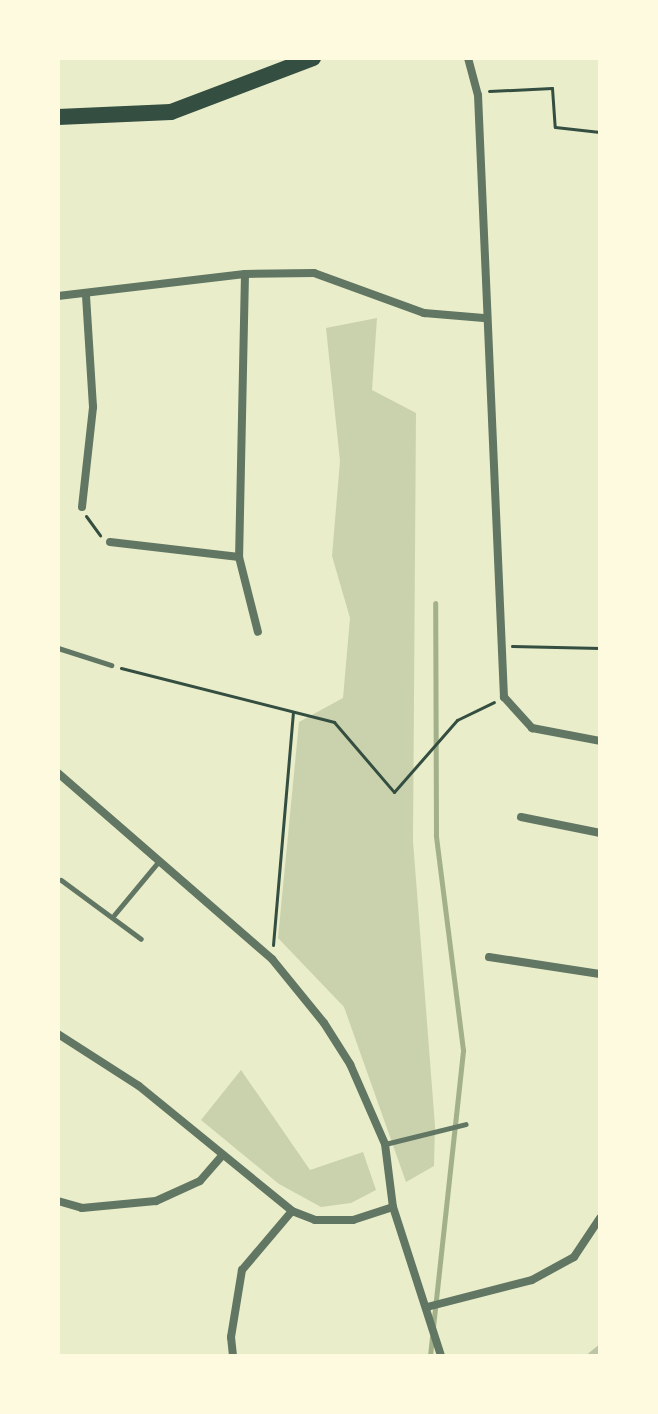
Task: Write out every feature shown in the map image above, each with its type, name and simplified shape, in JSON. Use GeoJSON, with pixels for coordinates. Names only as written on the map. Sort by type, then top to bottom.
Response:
{"type":"FeatureCollection","features":[{"type":"Feature","properties":{"kind":"highway"},"geometry":{"type":"LineString","coordinates":[[58,117],[171,112],[313,58]]}},
{"type":"Feature","properties":{"kind":"street"},"geometry":{"type":"LineString","coordinates":[[468,58],[477,92],[484,318],[504,697],[532,728],[600,741]]}},
{"type":"Feature","properties":{"kind":"street"},"geometry":{"type":"LineString","coordinates":[[58,296],[245,274],[314,273],[424,313],[484,318]]}},
{"type":"Feature","properties":{"kind":"street"},"geometry":{"type":"LineString","coordinates":[[245,274],[239,557],[258,632]]}},
{"type":"Feature","properties":{"kind":"street"},"geometry":{"type":"LineString","coordinates":[[82,507],[93,407],[86,295]]}},
{"type":"Feature","properties":{"kind":"street"},"geometry":{"type":"LineString","coordinates":[[110,542],[239,557]]}},
{"type":"Feature","properties":{"kind":"street"},"geometry":{"type":"LineString","coordinates":[[58,773],[272,959],[350,1064],[385,1144],[393,1207],[441,1356]]}},
{"type":"Feature","properties":{"kind":"street"},"geometry":{"type":"LineString","coordinates":[[521,817],[600,833]]}},
{"type":"Feature","properties":{"kind":"street"},"geometry":{"type":"LineString","coordinates":[[489,957],[600,974]]}},
{"type":"Feature","properties":{"kind":"street"},"geometry":{"type":"LineString","coordinates":[[58,1034],[139,1086],[292,1211],[315,1220],[353,1220],[393,1207]]}},
{"type":"Feature","properties":{"kind":"street"},"geometry":{"type":"LineString","coordinates":[[58,1201],[82,1208],[156,1201],[200,1181],[222,1156]]}},
{"type":"Feature","properties":{"kind":"street"},"geometry":{"type":"LineString","coordinates":[[233,1356],[231,1337],[242,1270],[292,1211]]}},
{"type":"Feature","properties":{"kind":"street"},"geometry":{"type":"LineString","coordinates":[[427,1307],[532,1280],[574,1257],[600,1218]]}},
{"type":"Feature","properties":{"kind":"lane"},"geometry":{"type":"LineString","coordinates":[[58,648],[111,665]]}},
{"type":"Feature","properties":{"kind":"lane"},"geometry":{"type":"LineString","coordinates":[[114,915],[159,861]]}},
{"type":"Feature","properties":{"kind":"lane"},"geometry":{"type":"LineString","coordinates":[[61,880],[114,915],[141,939]]}},
{"type":"Feature","properties":{"kind":"lane"},"geometry":{"type":"LineString","coordinates":[[385,1144],[466,1124]]}},
{"type":"Feature","properties":{"kind":"path"},"geometry":{"type":"LineString","coordinates":[[477,92],[552,88],[555,127],[600,132]]}},
{"type":"Feature","properties":{"kind":"path"},"geometry":{"type":"LineString","coordinates":[[82,507],[94,530],[110,542]]}},
{"type":"Feature","properties":{"kind":"path"},"geometry":{"type":"LineString","coordinates":[[501,646],[600,648]]}},
{"type":"Feature","properties":{"kind":"path"},"geometry":{"type":"LineString","coordinates":[[111,665],[334,722],[394,792],[457,720],[504,697]]}},
{"type":"Feature","properties":{"kind":"path"},"geometry":{"type":"LineString","coordinates":[[272,959],[293,713]]}},
{"type":"Feature","properties":{"kind":"green space"},"geometry":{"type":"Polygon","coordinates":[[[377,318],[372,390],[416,413],[413,841],[435,1126],[434,1166],[406,1182],[344,1007],[278,938],[299,722],[343,698],[350,618],[332,556],[340,461],[326,328],[377,318]]]}},
{"type":"Feature","properties":{"kind":"green space"},"geometry":{"type":"Polygon","coordinates":[[[241,1070],[310,1170],[363,1152],[376,1190],[351,1203],[321,1207],[279,1184],[201,1120],[241,1070]]]}},
{"type":"Feature","properties":{"kind":"building"},"geometry":{"type":"Polygon","coordinates":[[[600,1344],[600,1356],[585,1356],[600,1344]]]}},
{"type":"Feature","properties":{"kind":"waterway"},"geometry":{"type":"LineString","coordinates":[[433,1327],[463,1050],[436,835],[435,603]]}},
{"type":"Feature","properties":{"kind":"waterway"},"geometry":{"type":"LineString","coordinates":[[430,1356],[432,1337]]}}]}
